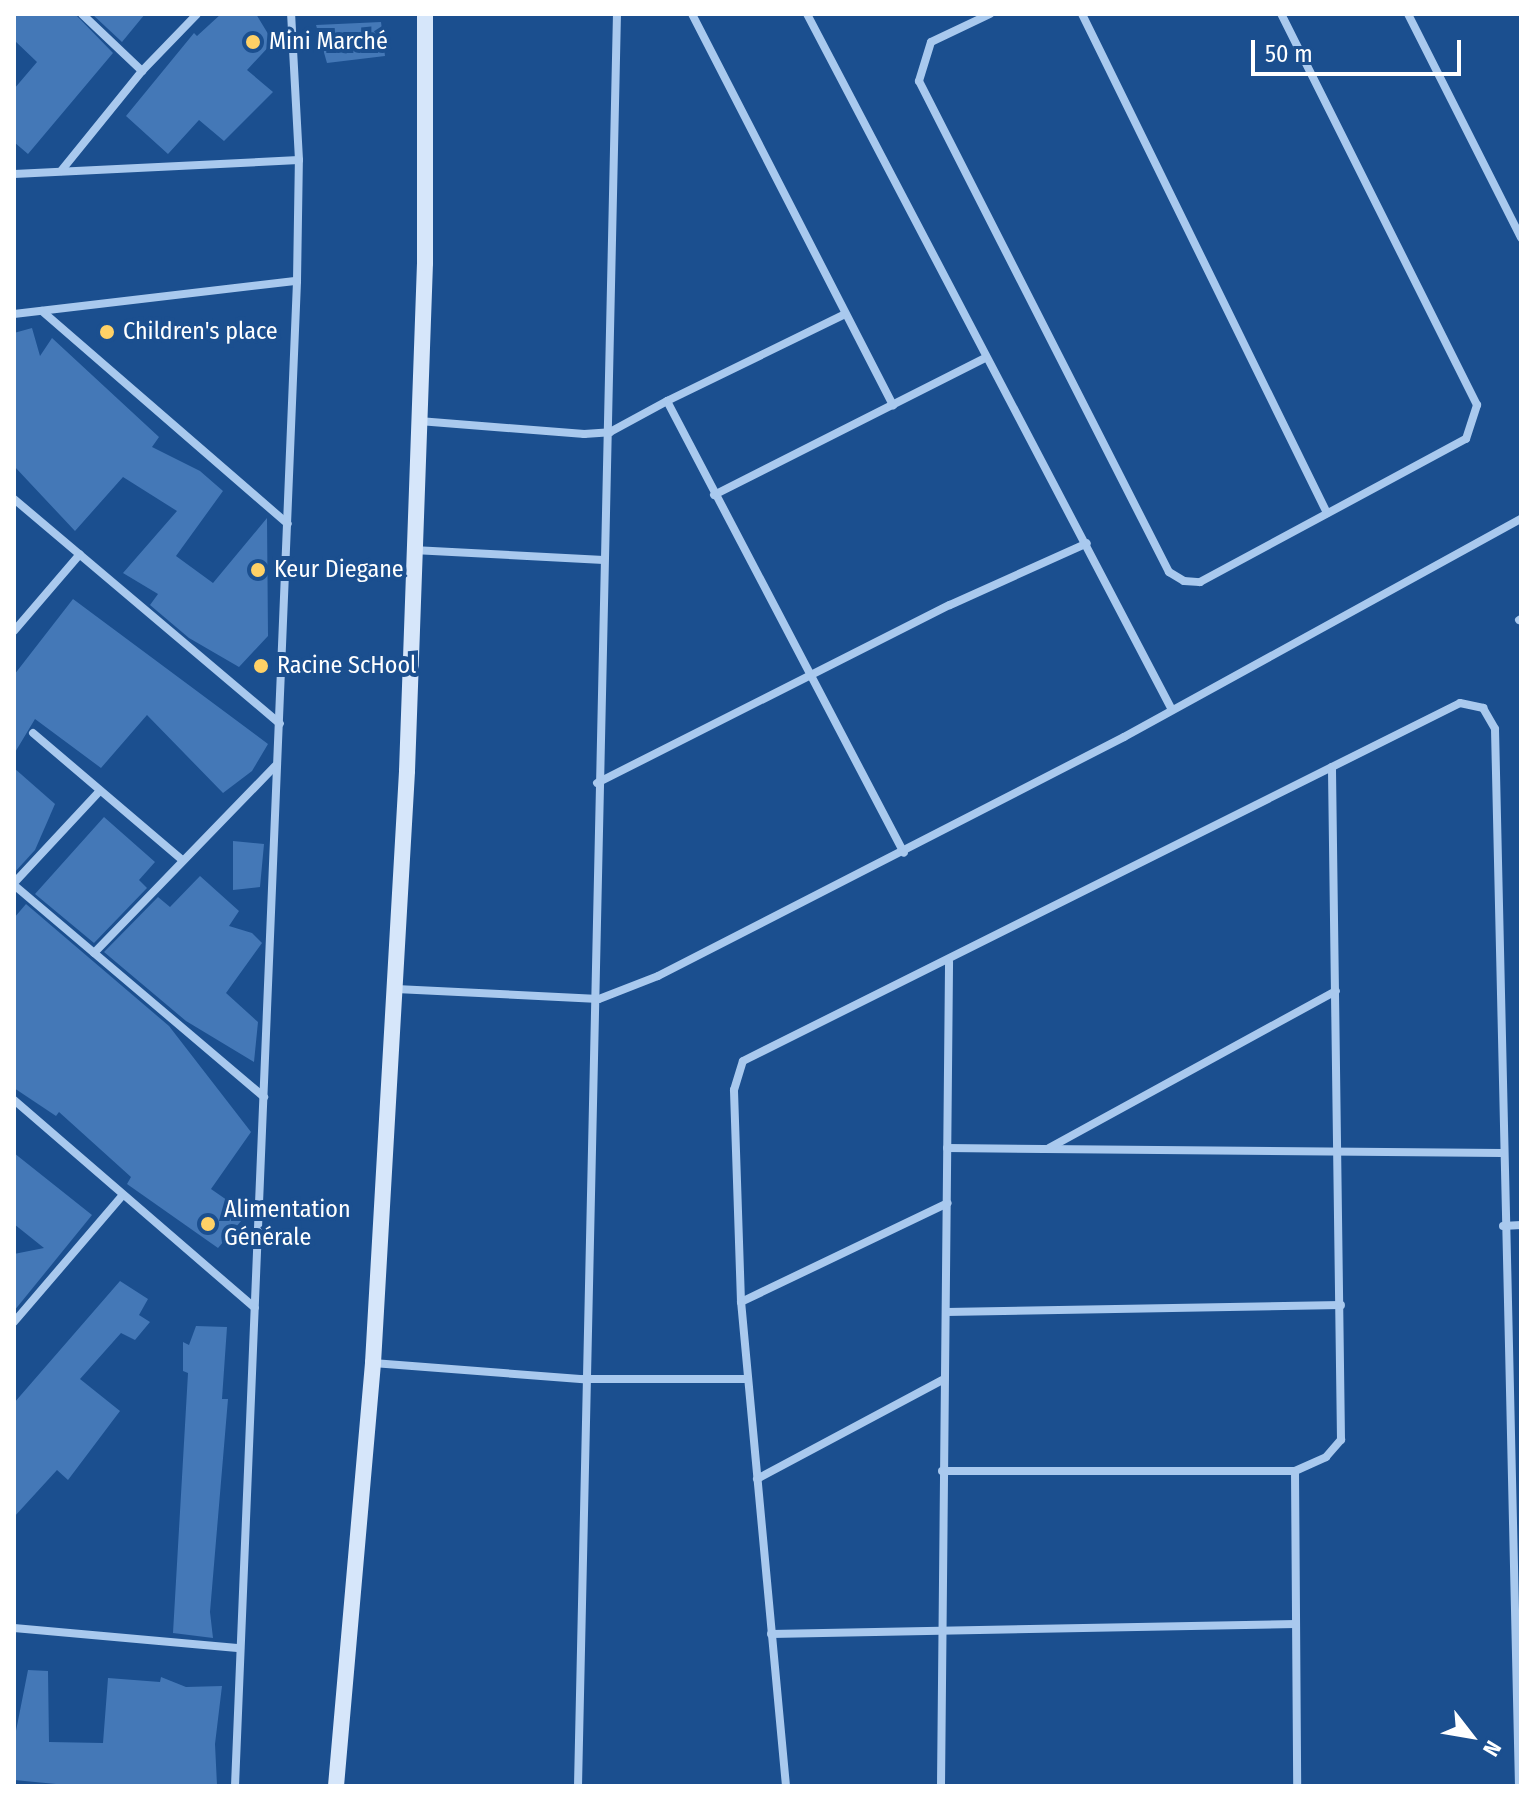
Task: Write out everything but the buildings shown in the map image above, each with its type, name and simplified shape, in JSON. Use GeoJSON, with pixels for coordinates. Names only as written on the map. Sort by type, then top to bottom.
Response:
{"type":"FeatureCollection","features":[{"type":"Feature","properties":{"kind":"main road"},"geometry":{"type":"LineString","coordinates":[[336,1786],[373,1363],[396,989],[419,421],[425,14]]}},
{"type":"Feature","properties":{"kind":"street"},"geometry":{"type":"LineString","coordinates":[[82,14],[142,71]]}},
{"type":"Feature","properties":{"kind":"street"},"geometry":{"type":"LineString","coordinates":[[61,171],[142,71],[197,14]]}},
{"type":"Feature","properties":{"kind":"street"},"geometry":{"type":"LineString","coordinates":[[235,1786],[297,281],[299,160],[291,14]]}},
{"type":"Feature","properties":{"kind":"street"},"geometry":{"type":"LineString","coordinates":[[578,1786],[583,1379],[599,999],[597,783],[610,432],[617,14]]}},
{"type":"Feature","properties":{"kind":"street"},"geometry":{"type":"LineString","coordinates":[[692,14],[893,405]]}},
{"type":"Feature","properties":{"kind":"street"},"geometry":{"type":"LineString","coordinates":[[807,14],[1171,708]]}},
{"type":"Feature","properties":{"kind":"street"},"geometry":{"type":"LineString","coordinates":[[990,14],[931,42],[919,81],[1169,572],[1184,581],[1200,582],[1466,439],[1477,405],[1281,14]]}},
{"type":"Feature","properties":{"kind":"street"},"geometry":{"type":"LineString","coordinates":[[1082,14],[1327,513]]}},
{"type":"Feature","properties":{"kind":"street"},"geometry":{"type":"LineString","coordinates":[[1408,14],[1521,238]]}},
{"type":"Feature","properties":{"kind":"street"},"geometry":{"type":"LineString","coordinates":[[15,173],[299,160]]}},
{"type":"Feature","properties":{"kind":"street"},"geometry":{"type":"LineString","coordinates":[[14,314],[297,281]]}},
{"type":"Feature","properties":{"kind":"street"},"geometry":{"type":"LineString","coordinates":[[42,311],[288,524]]}},
{"type":"Feature","properties":{"kind":"street"},"geometry":{"type":"LineString","coordinates":[[419,421],[610,432],[845,314]]}},
{"type":"Feature","properties":{"kind":"street"},"geometry":{"type":"LineString","coordinates":[[714,495],[985,358]]}},
{"type":"Feature","properties":{"kind":"street"},"geometry":{"type":"LineString","coordinates":[[667,401],[904,853]]}},
{"type":"Feature","properties":{"kind":"street"},"geometry":{"type":"LineString","coordinates":[[14,499],[280,724]]}},
{"type":"Feature","properties":{"kind":"street"},"geometry":{"type":"LineString","coordinates":[[396,989],[599,999],[658,976],[904,853],[1521,519]]}},
{"type":"Feature","properties":{"kind":"street"},"geometry":{"type":"LineString","coordinates":[[597,783],[812,675],[1087,543]]}},
{"type":"Feature","properties":{"kind":"street"},"geometry":{"type":"LineString","coordinates":[[412,550],[604,560]]}},
{"type":"Feature","properties":{"kind":"street"},"geometry":{"type":"LineString","coordinates":[[14,631],[80,554]]}},
{"type":"Feature","properties":{"kind":"street"},"geometry":{"type":"LineString","coordinates":[[786,1786],[745,1379],[734,1090],[743,1061],[949,962],[1460,703],[1483,708],[1495,729],[1503,1226],[1519,1786]]}},
{"type":"Feature","properties":{"kind":"street"},"geometry":{"type":"LineString","coordinates":[[33,733],[182,860]]}},
{"type":"Feature","properties":{"kind":"street"},"geometry":{"type":"LineString","coordinates":[[94,953],[275,766]]}},
{"type":"Feature","properties":{"kind":"street"},"geometry":{"type":"LineString","coordinates":[[942,1471],[1295,1471],[1326,1457],[1341,1440],[1332,767]]}},
{"type":"Feature","properties":{"kind":"street"},"geometry":{"type":"LineString","coordinates":[[99,792],[14,884],[264,1097]]}},
{"type":"Feature","properties":{"kind":"street"},"geometry":{"type":"LineString","coordinates":[[941,1786],[940,1630],[949,962]]}},
{"type":"Feature","properties":{"kind":"street"},"geometry":{"type":"LineString","coordinates":[[1045,1150],[1336,991]]}},
{"type":"Feature","properties":{"kind":"street"},"geometry":{"type":"LineString","coordinates":[[14,1100],[255,1308]]}},
{"type":"Feature","properties":{"kind":"street"},"geometry":{"type":"LineString","coordinates":[[947,1148],[1502,1153]]}},
{"type":"Feature","properties":{"kind":"street"},"geometry":{"type":"LineString","coordinates":[[14,1322],[123,1195]]}},
{"type":"Feature","properties":{"kind":"street"},"geometry":{"type":"LineString","coordinates":[[741,1302],[948,1203]]}},
{"type":"Feature","properties":{"kind":"street"},"geometry":{"type":"LineString","coordinates":[[1503,1226],[1521,1225]]}},
{"type":"Feature","properties":{"kind":"street"},"geometry":{"type":"LineString","coordinates":[[946,1312],[1341,1305]]}},
{"type":"Feature","properties":{"kind":"street"},"geometry":{"type":"LineString","coordinates":[[373,1363],[583,1379],[745,1379]]}},
{"type":"Feature","properties":{"kind":"street"},"geometry":{"type":"LineString","coordinates":[[757,1479],[944,1379]]}},
{"type":"Feature","properties":{"kind":"street"},"geometry":{"type":"LineString","coordinates":[[1295,1471],[1297,1786]]}},
{"type":"Feature","properties":{"kind":"street"},"geometry":{"type":"LineString","coordinates":[[771,1634],[1296,1624]]}},
{"type":"Feature","properties":{"kind":"street"},"geometry":{"type":"LineString","coordinates":[[14,1628],[240,1648]]}},
{"type":"Feature","properties":{"kind":"place","name":"Mini Marché"},"geometry":{"type":"Point","coordinates":[253,42]}},
{"type":"Feature","properties":{"kind":"place","name":"Children's place"},"geometry":{"type":"Point","coordinates":[107,332]}},
{"type":"Feature","properties":{"kind":"place","name":"Keur Diegane"},"geometry":{"type":"Point","coordinates":[258,570]}},
{"type":"Feature","properties":{"kind":"place","name":"Racine ScHool"},"geometry":{"type":"Point","coordinates":[261,666]}},
{"type":"Feature","properties":{"kind":"place","name":"Alimentation Générale"},"geometry":{"type":"Point","coordinates":[208,1224]}}]}
